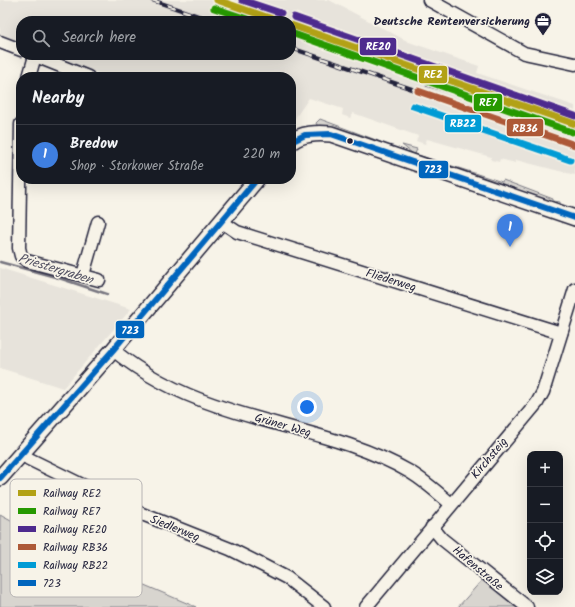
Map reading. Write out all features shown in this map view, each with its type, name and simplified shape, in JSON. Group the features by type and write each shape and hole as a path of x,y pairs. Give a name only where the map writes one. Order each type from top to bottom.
{"main road":[{"path":"296,140 306,135 320,133 331,134 575,218"},
{"path":"0,478 119,354 253,184"},
{"path":"556,211 575,211"}],"street":[{"path":"429,0 524,53 575,64"},
{"path":"0,42 16,48"},
{"path":"30,72 33,60"},
{"path":"46,60 76,72"},
{"path":"20,184 19,248 21,256 27,261 99,280"},
{"path":"83,275 98,222"},
{"name":"Fliederweg","path":"222,222 237,232 562,333"},
{"name":"Kirchsteig","path":"366,607 537,403 543,392 575,289"},
{"name":"Grüner Weg","path":"119,354 154,377 196,398 236,412 298,428 390,462 411,473 451,504"},
{"name":"Siedlerweg","path":"22,454 70,479"},
{"name":"Siedlerweg","path":"142,514 230,550 262,565 287,578 324,607"},
{"name":"Hafenstraße","path":"432,527 442,539 527,607"}],"shaded area":[{"path":"0,0 329,0 409,42 479,66 477,73 575,106 575,175 516,160 515,163 500,159 499,162 491,160 491,157 427,139 425,144 416,141 418,136 353,113 350,118 342,115 343,109 309,98 296,117 296,72 95,72 65,60 296,60 296,16 16,16 16,40 0,34"},
{"path":"320,119 396,149 318,127 316,123"},
{"path":"402,145 417,149 415,154 502,182 503,180 553,199 553,201 560,202 560,206 417,157"},
{"path":"0,268 131,309 63,388 0,368"},
{"path":"0,514 10,519 10,597 142,597 142,584 196,607 0,607"},
{"path":"483,579 519,607 458,607"}],"waterway":[{"name":"Priestergraben","path":"0,262 59,278 107,294"}],"tram line":[{"path":"426,86 575,130"}],"railway":[{"path":"152,0 198,16"},
{"path":"296,50 418,91"}],"rail line":[{"name":"RE2","path":"217,0 263,16"},
{"name":"RE20","path":"242,0 281,13"},
{"name":"RE7","path":"214,8 238,16"},
{"name":"RE20","path":"296,18 575,116"},
{"name":"RE2","path":"296,27 575,124"},
{"name":"RE7","path":"296,35 572,132"},
{"name":"RB36","path":"418,91 575,145"},
{"name":"RB22","path":"413,106 570,160"}],"transit line":[{"name":"723","path":"296,140 305,135 331,134 575,218"},
{"name":"723","path":"0,478 113,350 253,184"}],"place":[{"name":"Deutsche Rentenversicherung","path":"543,36"},
{"name":"Bredow","path":"510,247"}]}
